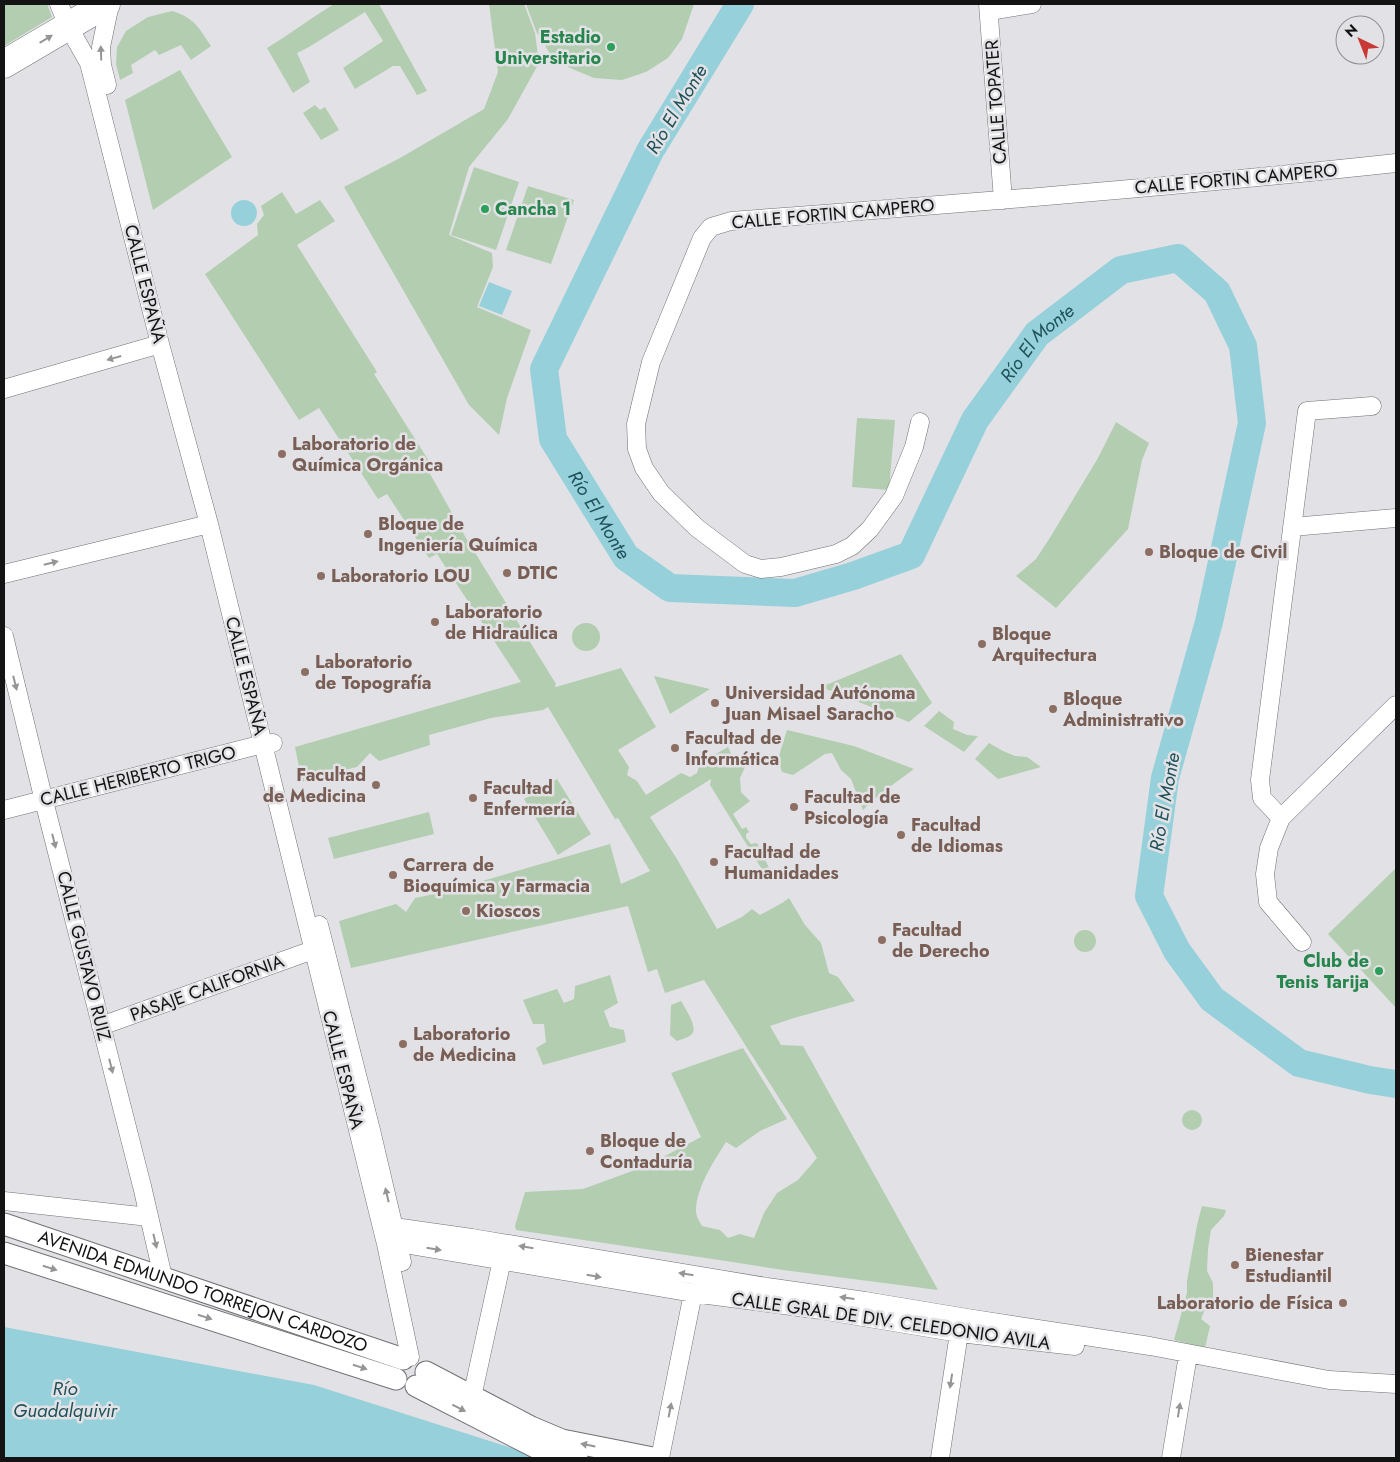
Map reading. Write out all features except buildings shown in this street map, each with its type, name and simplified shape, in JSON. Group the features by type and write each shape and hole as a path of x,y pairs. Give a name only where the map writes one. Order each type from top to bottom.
{"main road":[{"path":"4,64 64,15 106,4"}],"street":[{"name":"CALLE ESPAÑA","path":"110,4 101,47 102,65 268,744 313,950 390,1235"},
{"path":"988,7 1032,4"},
{"name":"CALLE TOPATER","path":"988,7 1003,200"},
{"name":"CALLE ESPAÑA","path":"64,15 89,63 160,344 371,1130 412,1369"},
{"name":"CALLE FORTIN CAMPERO","path":"920,422 914,446 894,496 870,529 852,546 836,554 781,567 761,569 745,564 698,528 661,493 644,468 637,449 636,424 651,362 702,238 711,227 731,221 1250,179 1396,163"},
{"path":"4,389 160,344"},
{"path":"1281,818 1262,798 1260,780 1307,411 1372,406"},
{"path":"1292,527 1396,518"},
{"path":"4,574 209,524"},
{"name":"CALLE GUSTAVO RUIZ","path":"4,636 163,1277"},
{"path":"1302,942 1268,902 1265,874 1269,848 1281,818 1396,705"},
{"name":"CALLE HERIBERTO TRIGO","path":"4,810 268,744"},
{"name":"PASAJE CALIFORNIA","path":"101,1026 313,950"},
{"path":"4,1201 149,1217"},
{"name":"AVENIDA EDMUNDO TORREJON CARDOZO","path":"4,1224 163,1277 412,1369 531,1427 562,1440 653,1458"},
{"path":"390,1235 472,1238 767,1287 1150,1346 1329,1380 1396,1384"},
{"name":"CALLE GRAL DE DIV. CELEDONIO AVILA","path":"390,1235 502,1260 693,1293 821,1310 959,1333 1161,1357 1302,1386 1340,1391 1396,1394"},
{"name":"AVENIDA EDMUNDO TORREJON CARDOZO","path":"4,1253 412,1369 535,1447 577,1458"},
{"path":"472,1397 502,1260"},
{"path":"660,1458 693,1293"},
{"path":"940,1458 959,1333"},
{"path":"1172,1458 1187,1361"}],"green space":[{"path":"5,4 47,4 52,17 4,46"},
{"path":"334,4 379,4 427,91 417,95 400,66 393,66 355,89 343,68 383,41 365,12 297,53 310,82 293,93 267,48"},
{"path":"489,4 524,4 535,33 539,63 508,119 469,167 449,235 492,253 493,267 477,307 531,330 507,398 499,435 469,405 344,187 400,158 484,109 498,72"},
{"name":"Estadio Universitario","path":"527,4 694,4 682,39 668,58 646,72 622,80 594,78 570,68 551,55 537,33"},
{"path":"172,11 191,20 211,46 191,60 181,45 159,55 155,50 131,65 133,73 120,80 116,64 117,47 126,31 148,17"},
{"path":"180,70 232,157 153,210 125,100"},
{"path":"315,105 320,110 325,107 339,130 321,140 303,113"},
{"name":"Cancha 1","path":"474,167 519,182 496,250 451,235"},
{"path":"528,186 574,200 551,264 506,250"},
{"path":"282,192 296,214 320,200 335,221 297,245 377,372 374,374 434,469 429,472 466,538 556,684 555,686 621,668 656,727 618,750 629,767 627,775 637,781 646,795 681,773 690,777 697,773 700,763 728,747 735,762 747,763 740,778 741,792 750,801 733,814 742,829 746,827 749,832 746,834 746,838 751,844 757,843 772,874 766,876 710,785 711,779 650,817 677,859 717,929 742,917 752,909 760,915 789,898 805,925 821,943 829,973 838,977 855,1001 770,1026 781,1045 803,1046 938,1290 783,1270 516,1230 515,1226 525,1192 583,1189 646,1166 701,1137 671,1073 743,1048 787,1119 760,1131 736,1148 726,1142 706,1175 699,1193 696,1213 702,1226 720,1230 728,1238 740,1234 754,1238 764,1213 777,1193 798,1180 817,1158 704,980 665,993 657,969 648,972 628,906 351,968 339,921 396,904 406,912 415,898 444,892 610,844 621,884 650,871 618,818 615,819 548,707 543,710 491,718 429,735 430,745 379,761 370,753 357,767 302,782 295,747 521,682 437,554 429,558 387,494 378,499 319,408 299,420 205,274 258,235 257,224 264,215 261,206"},
{"path":"857,418 895,420 889,490 852,487"},
{"path":"1116,422 1149,443 1142,460 1128,529 1056,608 1016,576 1036,559 1051,536 1098,458"},
{"path":"586,623 596,627 600,637 596,647 586,651 576,647 572,637 576,627"},
{"path":"901,654 932,703 909,722 821,687"},
{"path":"654,676 710,689 670,714"},
{"path":"939,711 954,722 953,729 967,735 978,736 964,752 924,726"},
{"path":"787,730 854,746 914,769 880,794 863,810 851,779 841,770 832,753 825,754 793,775 782,772 778,759"},
{"path":"989,743 1015,756 1027,757 1041,767 998,779 975,759"},
{"path":"557,779 591,834 558,855 524,799"},
{"path":"429,812 434,834 334,859 328,838"},
{"name":"Club de Tenis Tarija","path":"1396,868 1396,1008 1328,934"},
{"path":"1081,930 1089,930 1096,937 1096,945 1089,952 1081,952 1074,945 1074,937"},
{"path":"610,975 618,1003 604,1011 610,1027 624,1030 626,1042 543,1065 536,1048 546,1042 544,1024 533,1024 523,1000 557,989 564,1003 574,999 575,986"},
{"path":"681,1001 690,1018 693,1031 689,1036 677,1041 670,1035 671,1005"},
{"path":"1192,1110 1199,1113 1202,1120 1199,1127 1192,1130 1185,1127 1182,1120 1185,1113"},
{"path":"1202,1206 1226,1210 1224,1216 1211,1230 1208,1249 1207,1271 1213,1283 1213,1297 1210,1310 1205,1309 1201,1319 1210,1326 1205,1348 1174,1340 1187,1293 1187,1281"}],"water":[{"path":"244,200 253,204 257,213 253,222 244,226 235,222 231,213 235,204"},
{"path":"489,282 512,291 502,315 479,306"},
{"name":"Río Guadalquivir","path":"4,1327 314,1385 543,1458 4,1458"}],"waterway":[{"name":"Río El Monte","path":"740,4 650,151 544,369 553,439 626,557 670,588 795,593 853,576 911,555 975,420 1037,334 1121,270 1178,258 1217,292 1243,346 1252,423 1209,622 1165,778 1149,896 1177,951 1212,999 1299,1063 1370,1080 1396,1084"}],"place":[{"name":"Estadio Universitario","path":"611,47"},
{"name":"Cancha 1","path":"485,209"},
{"name":"Laboratorio de Química Orgánica","path":"282,454"},
{"name":"Bloque de Ingeniería Química","path":"368,534"},
{"name":"Bloque de Civil","path":"1149,552"},
{"name":"DTIC","path":"507,573"},
{"name":"Laboratorio LOU","path":"321,576"},
{"name":"Laboratorio de Hidraúlica","path":"435,622"},
{"name":"Bloque Arquitectura","path":"982,644"},
{"name":"Laboratorio de Topografía","path":"305,672"},
{"name":"Universidad Autónoma Juan Misael Saracho","path":"715,703"},
{"name":"Bloque Administrativo","path":"1053,709"},
{"name":"Facultad de Informática","path":"675,748"},
{"name":"Facultad de Medicina","path":"376,785"},
{"name":"Facultad Enfermería","path":"473,798"},
{"name":"Facultad de Psicología","path":"794,807"},
{"name":"Facultad de Idiomas","path":"901,835"},
{"name":"Facultad de Humanidades","path":"714,862"},
{"name":"Carrera de Bioquímica y Farmacia","path":"393,875"},
{"name":"Kioscos","path":"466,911"},
{"name":"Facultad de Derecho","path":"882,940"},
{"name":"Club de Tenis Tarija","path":"1379,971"},
{"name":"Laboratorio de Medicina","path":"403,1044"},
{"name":"Bloque de Contaduría","path":"590,1151"},
{"name":"Bienestar Estudiantil","path":"1235,1265"},
{"name":"Laboratorio de Física","path":"1343,1303"}]}
